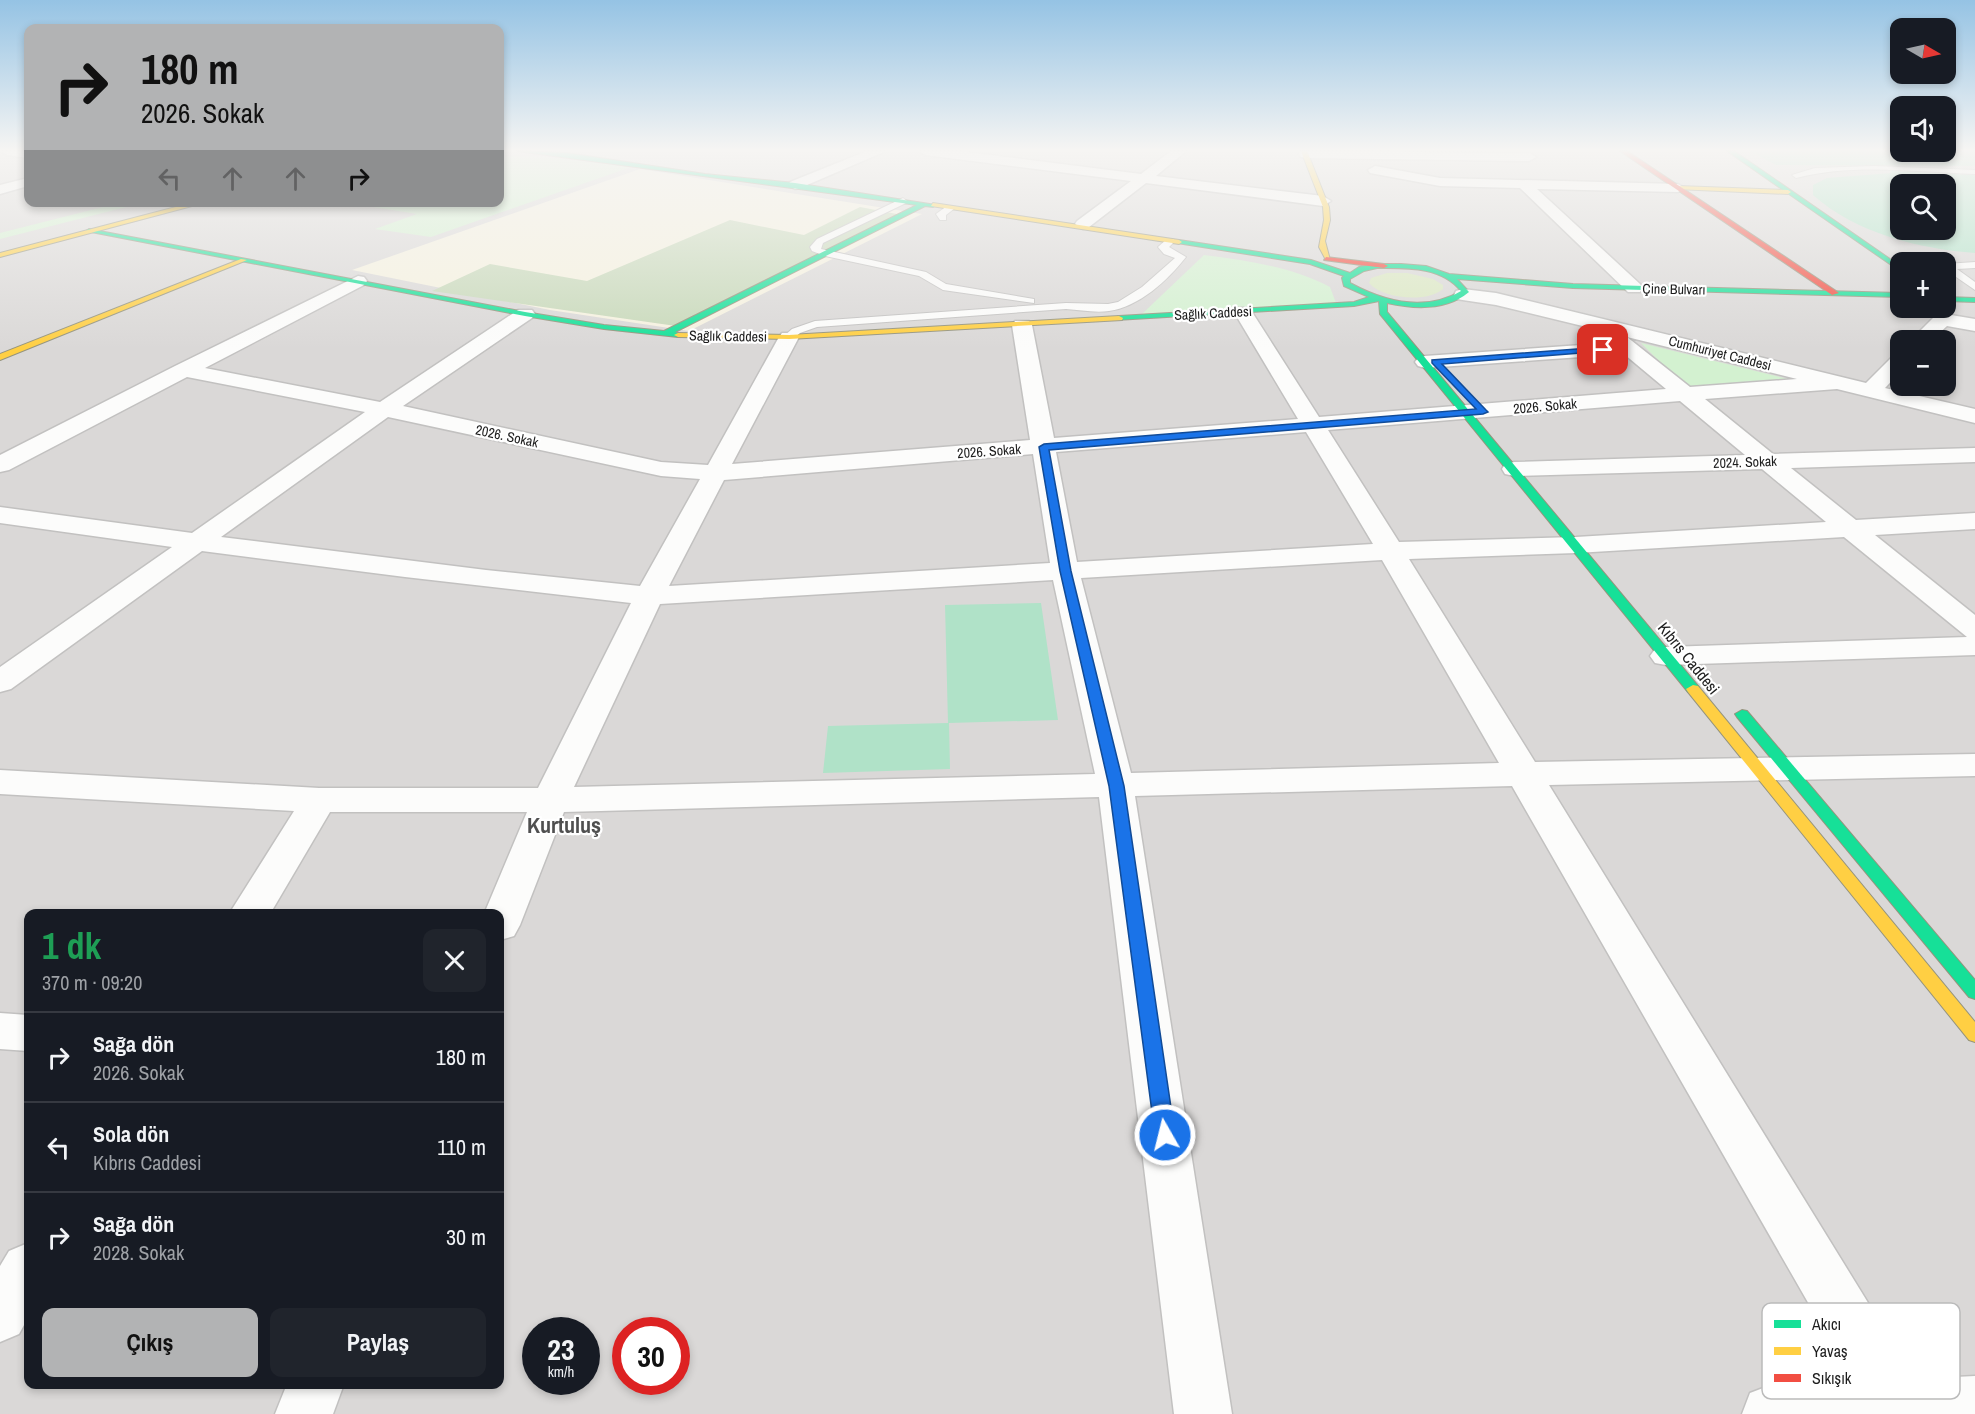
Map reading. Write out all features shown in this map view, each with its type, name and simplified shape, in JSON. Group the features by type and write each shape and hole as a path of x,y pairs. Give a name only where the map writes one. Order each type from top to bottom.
{"main road":[{"path":"0,241 94,217"},
{"path":"0,255 145,217"},
{"path":"665,334 899,217"},
{"path":"978,217 1170,241 1311,262 1349,275"},
{"path":"1031,217 1384,266"},
{"path":"1326,217 1322,251 1328,259"},
{"path":"1721,217 1835,293"},
{"path":"1824,217 1890,262"},
{"path":"1306,237 1323,230"},
{"name":"Sağlık Caddesi","path":"89,231 525,314 665,334 789,337 1243,312 1384,300"},
{"path":"1262,250 1288,245"},
{"path":"0,357 243,260"},
{"path":"1384,266 1362,269 1346,278 1347,284 1354,290 1384,300"},
{"name":"Çine Bulvarı","path":"1384,266 1415,268 1449,276 1634,288 1890,296"},
{"path":"1449,276 1460,282 1464,293"},
{"name":"Çine Bulvarı","path":"1384,300 1440,303 1464,293 1611,290 1890,296"},
{"path":"1956,302 1975,298"},
{"name":"Kıbrıs Caddesi","path":"1384,300 1383,312 1529,469 1686,657 1975,1035"},
{"name":"Kıbrıs Caddesi","path":"1736,707 1774,770 1975,992"}],"street":[{"path":"1083,224 1092,217"},
{"path":"1559,217 1634,288"},
{"path":"0,465 358,281"},
{"name":"Cumhuriyet Caddesi","path":"1464,293 1975,416"},
{"path":"1243,312 1524,774 1838,1303"},
{"path":"1956,313 1975,325"},
{"path":"0,682 384,409 525,314"},
{"path":"1599,324 1975,630"},
{"path":"1023,325 1065,571 1116,786 1203,1414"},
{"path":"504,916 550,800 649,596 789,337"},
{"path":"1430,362 1627,348"},
{"name":"2026. Sokak","path":"182,370 384,409 661,469 714,473 1313,424 1483,417 1684,395 1839,382"},
{"path":"1871,390 1890,370"},
{"name":"2024. Sokak","path":"1529,469 1975,455"},
{"path":"0,515 196,542 649,596 1390,551 1592,544 1975,521"},
{"path":"1686,657 1975,646"},
{"path":"0,782 319,800 550,800 1524,774 1975,765"},
{"path":"252,909 319,800"},
{"path":"0,1031 24,1033"},
{"path":"0,1315 24,1276"},
{"path":"304,1414 314,1389"},
{"path":"1771,1414 1902,1411 1975,1405"}],"lane":[{"path":"870,217 820,241 815,247 817,251 922,274 943,287 1066,306 1099,308 1121,304 1173,266 1181,257 1163,247 1170,241"},
{"path":"914,272 927,264"},
{"path":"1975,265 1949,266 1949,268 1975,287"},
{"path":"789,337 796,331 815,324 1066,306"}],"shaded area":[{"path":"0,217 1890,217 1890,240 1956,240 1956,217 1975,217 1975,1414 0,1414"},
{"path":"503,217 916,217 689,331 550,310 352,270"}],"green space":[{"path":"64,217 87,217 0,239 0,233"},
{"path":"409,217 488,217 431,237 375,229"},
{"path":"840,217 898,217 676,326 432,291 490,264 587,281 730,220 804,235"},
{"path":"1843,217 1890,217 1890,237"},
{"path":"1956,217 1975,217 1975,253 1900,240 1956,240"},
{"path":"1204,255 1253,262 1300,274 1330,287 1336,303 1142,314"},
{"path":"1387,273 1407,273 1433,279 1443,285 1443,289 1427,296 1405,297 1384,293 1369,283 1371,278"},
{"path":"1641,343 1801,382 1690,392"},
{"path":"1041,603 1058,720 949,723 950,769 823,773 828,726 948,723 945,605"}],"traffic: fast":[{"path":"667,333 897,217"},
{"path":"1825,217 1890,262"},
{"path":"89,231 525,314 604,327 678,335"},
{"path":"1179,242 1311,262 1349,275"},
{"path":"1377,266 1413,267 1438,271 1449,276 1465,292 1438,304 1406,304 1374,297 1347,284 1346,278 1362,269 1377,266"},
{"path":"1449,276 1573,286 1890,295"},
{"path":"1119,318 1354,304 1375,298"},
{"path":"1956,299 1975,300"},
{"path":"1383,300 1383,312 1693,689"},
{"path":"1742,714 1975,992"}],"traffic: slow":[{"path":"0,255 146,217"},
{"path":"1013,217 1179,242"},
{"path":"1327,217 1322,247 1328,259"},
{"path":"0,357 243,260"},
{"path":"678,335 789,337 1119,318"},
{"path":"1693,689 1975,1035"}],"traffic: jam":[{"path":"1722,217 1835,293"},
{"path":"1326,259 1384,266"}],"district":[{"name":"Kurtuluş","path":"564,825"}],"route":[{"path":"1165,1135 1116,786 1065,571 1044,447 1483,412 1435,362 1603,350"}]}
